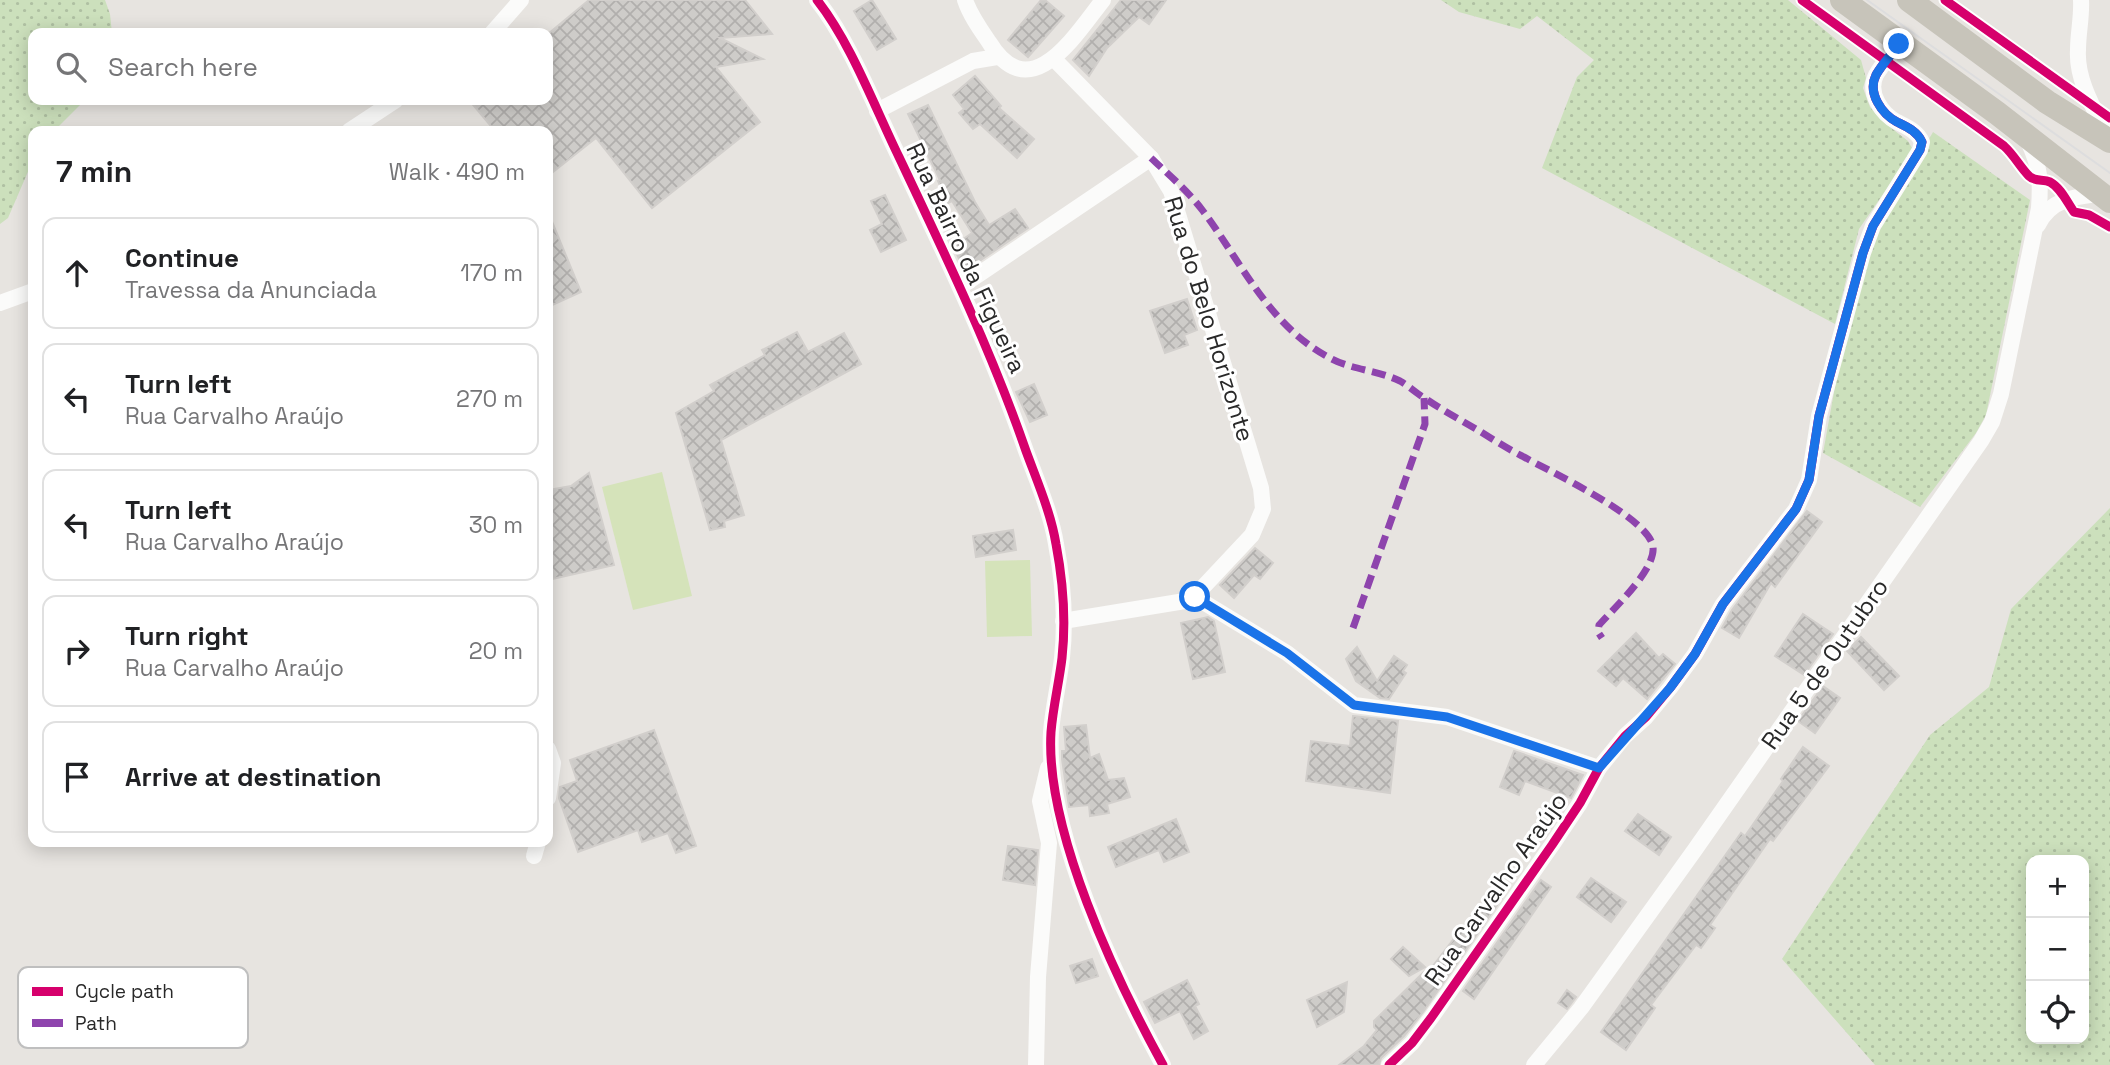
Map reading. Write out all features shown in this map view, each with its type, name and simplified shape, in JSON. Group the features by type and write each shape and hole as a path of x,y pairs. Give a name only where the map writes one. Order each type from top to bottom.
{"main road":[{"path":"1842,0 1997,113 2106,198"},
{"path":"1909,0 2048,102 2110,141"}],"street":[{"path":"496,28 521,0"},
{"path":"965,0 998,57 1009,65 1027,71 1042,67 1054,59 1103,0"},
{"path":"2081,0 2077,53 2087,94 2110,141"},
{"name":"Rua Bairro da Figueira","path":"821,1 877,111 1005,389 1056,540 1062,582 1063,654 1051,732 1055,790 1066,839 1087,900 1106,947 1163,1065"},
{"name":"Rua Carvalho Araújo","path":"1389,1065 1412,1043 1492,932 1580,803 1599,768 1670,688 1695,654 1723,604 1796,509 1809,480 1819,416 1863,253 1873,226 1920,150 1922,142 1914,131 1888,117 1879,106 1874,93 1877,74 1899,44"},
{"path":"877,111 973,61 998,57"},
{"name":"Rua do Belo Horizonte","path":"1054,59 1151,158 1173,197 1261,488 1261,517 1252,535 1195,597"},
{"path":"357,126 388,105"},
{"name":"Rua 5 de Outubro","path":"1534,1065 1581,1008 1694,852 1992,422 2001,394 2037,227 2041,178 2026,137"},
{"path":"960,287 1151,158"},
{"path":"2037,227 2048,209 2055,205 2079,195 2106,198"},
{"path":"0,303 28,293"},
{"path":"1063,621 1185,602 1195,597 1287,653 1354,705 1447,717 1599,768"},
{"path":"1036,1065 1038,977 1049,843 1040,802 1052,749"}],"green space":[{"path":"0,0 105,0 111,28 28,28 28,105 80,105 59,126 28,126 28,172 8,218 0,224"},
{"path":"1441,0 1788,0 1861,60 1866,78 1863,88 1870,107 1881,120 1908,141 1912,148 1910,155 1859,229 1835,324 1542,168 1577,77 1594,60 1537,16 1520,29 1459,12"},
{"path":"1933,132 2030,200 1986,415 1976,433 1920,507 1823,453 1836,381 1870,253 1878,230"},
{"path":"662,472 692,596 633,610 602,487"},
{"path":"2110,508 2110,1065 1875,1065 1782,959 1930,735 1989,687 2011,609"},
{"path":"1030,560 1032,636 987,637 985,561"}],"building":[{"path":"589,0 745,0 772,34 720,38 763,59 716,67 760,122 652,208 596,138 553,172 553,126 491,126 473,105 553,105 553,30"},
{"path":"872,0 896,39 877,50 854,11"},
{"path":"1041,0 1045,0 1064,16 1028,57 1008,40"},
{"path":"1121,0 1166,0 1149,24 1139,17 1107,48 1089,76 1073,60"},
{"path":"975,76 1001,106 999,108 1034,139 1017,158 980,124 973,129 959,113 964,109 953,95"},
{"path":"928,105 989,225 1015,209 1028,228 969,268 962,265 953,246 972,233 952,201 948,203 938,181 940,180 908,114"},
{"path":"885,195 906,240 881,252 870,230 882,224 871,201"},
{"path":"553,224 581,292 553,305"},
{"path":"1187,299 1197,330 1184,335 1188,345 1165,353 1150,311"},
{"path":"797,332 808,352 844,333 861,364 721,440 744,515 724,521 725,527 710,530 676,413 714,391 710,385 765,355 762,350"},
{"path":"1034,384 1047,415 1030,422 1016,392"},
{"path":"589,473 614,565 553,579 553,489 571,486"},
{"path":"1807,511 1822,522 1775,587 1771,583 1739,638 1722,628 1732,610"},
{"path":"1013,530 1016,550 976,557 973,536"},
{"path":"1255,548 1273,563 1260,579 1254,575 1234,598 1220,585"},
{"path":"1803,614 1833,634 1804,675 1775,656"},
{"path":"1208,617 1214,621 1225,672 1193,679 1181,623"},
{"path":"1636,633 1659,658 1663,654 1675,664 1647,699 1623,678 1616,686 1598,671"},
{"path":"1861,637 1899,676 1884,690 1847,651"},
{"path":"1357,647 1377,681 1394,656 1407,665 1403,671 1406,673 1389,699 1380,698 1356,681 1346,659"},
{"path":"1823,686 1840,698 1815,733 1798,721"},
{"path":"1353,716 1398,721 1390,793 1306,781 1311,741 1350,746"},
{"path":"1086,725 1090,758 1099,754 1108,780 1124,778 1130,797 1107,804 1109,813 1090,816 1089,805 1069,807 1062,759 1062,751 1066,751 1064,727"},
{"path":"654,730 696,846 676,853 668,833 642,842 638,830 578,852 559,798 560,787 577,781 570,760"},
{"path":"1803,747 1829,766 1773,841 1770,839 1710,925 1715,928 1701,948 1696,945 1651,1005 1655,1008 1626,1050 1601,1032 1741,833 1745,836"},
{"path":"1514,751 1583,775 1571,798 1525,781 1519,795 1500,787"},
{"path":"1638,814 1671,837 1659,855 1625,831"},
{"path":"1176,819 1189,852 1164,862 1159,850 1116,867 1108,847"},
{"path":"1008,846 1038,850 1035,885 1003,880"},
{"path":"1591,878 1626,902 1611,922 1577,897"},
{"path":"1541,880 1551,887 1474,999 1463,991"},
{"path":"1495,893 1502,898 1423,1012 1404,1036 1381,1058 1379,1065 1339,1065 1364,1046 1377,1030 1374,1021 1427,969 1429,971 1476,910 1480,914"},
{"path":"1403,947 1425,967 1409,976 1391,959"},
{"path":"1092,959 1098,976 1076,983 1070,966"},
{"path":"1187,980 1199,1004 1195,1006 1208,1031 1194,1039 1180,1011 1155,1023 1144,1002"},
{"path":"1347,982 1344,1012 1317,1027 1307,1000"},
{"path":"1567,990 1576,997 1567,1009 1558,1003"}],"tram line":[{"path":"1867,0 2110,173"}],"marked path":[{"path":"1151,158 1197,204 1273,311 1309,345 1338,362 1400,381 1504,446 1614,507 1644,532 1652,543 1650,563 1634,586 1599,625 1598,632 1602,638"},
{"path":"1353,628 1425,424 1424,398"}],"cycle path":[{"path":"817,0 852,56 983,339 1047,509 1054,532 1064,615 1062,658 1051,732 1052,771 1059,813 1071,858 1105,948 1163,1065"},
{"path":"1802,0 2004,146 2031,178 2047,181 2061,191 2074,212 2089,215 2110,227"},
{"path":"1945,0 2110,118"},
{"path":"1389,1065 1412,1043 1431,1018 1552,845 1599,768 1670,688 1695,654 1723,604 1796,509 1809,480 1819,416 1863,253 1873,226 1920,150 1922,142 1915,132 1886,114 1877,102 1873,89 1876,75 1899,44"}],"route":[{"path":"1195,597 1287,653 1354,705 1447,717 1599,768 1625,736 1646,717 1695,654 1723,604 1796,509 1809,480 1819,416 1863,253 1873,226 1920,150 1922,142 1914,131 1888,117 1879,106 1874,93 1877,74 1899,44"}]}
